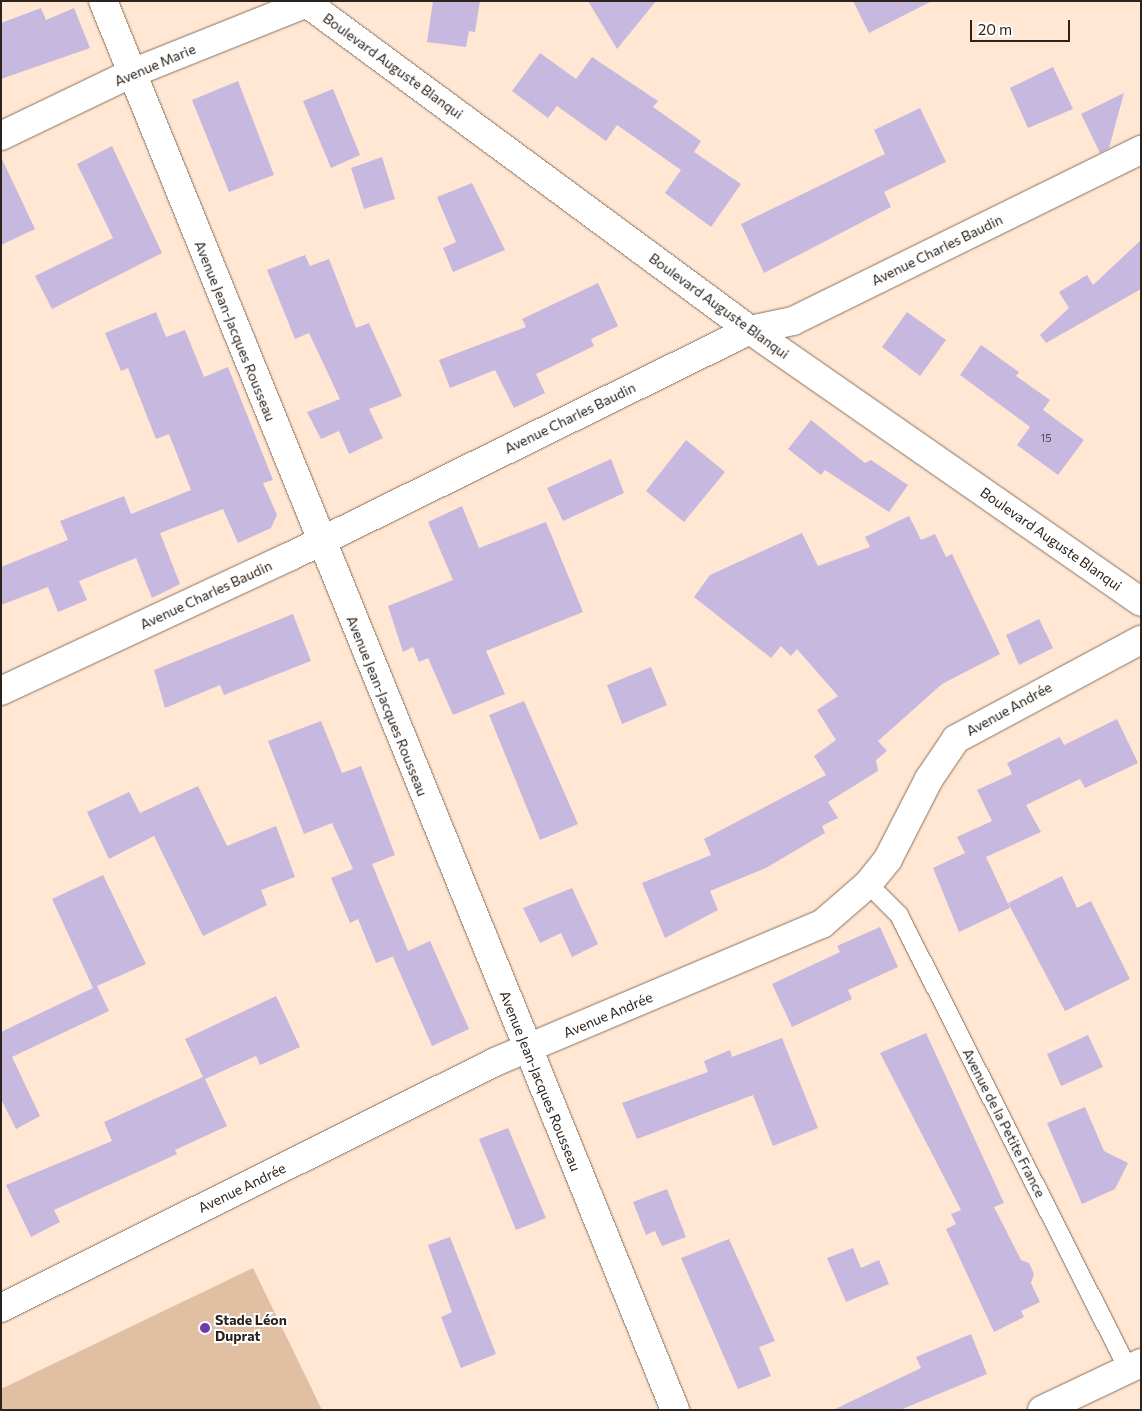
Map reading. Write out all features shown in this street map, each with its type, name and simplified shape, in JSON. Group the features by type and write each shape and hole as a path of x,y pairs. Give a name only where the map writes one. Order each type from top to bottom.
{"street":[{"name":"Avenue Jean-Jacques Rousseau","path":"103,1 320,541 675,1410"},
{"name":"Avenue Marie","path":"1,136 132,73 308,2"},
{"name":"Boulevard Auguste Blanqui","path":"308,2 750,330 1141,602"},
{"name":"Avenue Charles Baudin","path":"1,692 320,541 750,330 793,321 1141,150"},
{"name":"Avenue Andrée","path":"1,1308 527,1049 822,924 868,884 888,859 929,780 956,739 1141,640"},
{"path":"1042,1410 1134,1366"}],"lane":[{"name":"Avenue de la Petite France","path":"868,884 899,915 1134,1366"}],"shaded area":[{"name":"Stade Léon Duprat","path":"253,1268 322,1410 1,1410 1,1389"}],"building":[{"path":"433,1 480,1 475,32 469,31 466,47 427,42"},
{"path":"588,1 656,1 617,49"},
{"path":"853,1 932,1 869,33"},
{"path":"41,8 46,20 74,8 90,48 1,79 1,23"},
{"path":"540,53 576,79 592,57 658,101 653,107 701,141 694,152 741,184 711,227 665,193 681,170 617,125 606,141 557,106 548,118 512,91"},
{"path":"1053,67 1073,109 1028,128 1010,88"},
{"path":"238,81 274,175 229,192 192,100"},
{"path":"333,89 360,155 331,168 303,101"},
{"path":"1124,93 1109,148 1100,153 1081,114"},
{"path":"920,108 946,162 884,192 891,207 764,273 741,224 885,154 874,130"},
{"path":"112,146 162,253 52,309 35,276 113,238 77,164"},
{"path":"1,157 35,229 1,245"},
{"path":"382,157 395,199 364,209 351,168"},
{"path":"472,183 505,250 453,272 443,248 456,242 437,197"},
{"path":"1141,240 1141,289 1046,343 1040,335 1069,308 1059,292 1087,275 1093,285"},
{"path":"305,255 310,266 329,259 356,328 369,323 402,396 369,409 383,438 349,454 339,431 321,439 307,412 340,399 309,333 295,339 267,270"},
{"path":"598,283 618,326 591,339 594,346 536,374 545,393 514,408 495,370 450,388 439,360 526,327 522,319"},
{"path":"156,312 166,337 185,330 204,377 228,367 273,480 263,483 277,515 271,528 238,543 223,509 160,533 180,584 152,598 136,558 79,581 87,600 58,612 48,587 1,605 1,567 68,540 60,521 124,496 131,514 191,490 169,434 156,439 128,368 121,371 105,333"},
{"path":"907,312 946,340 920,376 882,347"},
{"path":"981,345 1019,372 1016,376 1050,400 1043,410 1084,440 1058,475 1017,445 1030,427 960,375"},
{"path":"811,420 865,463 871,460 908,485 889,512 825,470 821,475 788,449"},
{"path":"686,440 725,472 684,522 646,491"},
{"path":"611,459 624,493 563,521 547,488"},
{"path":"462,506 479,548 546,522 583,612 486,651 505,694 453,715 428,658 419,662 413,647 403,652 388,606 453,580 428,522"},
{"path":"909,516 921,540 935,534 946,557 952,554 1000,654 942,684 878,741 887,751 876,760 878,771 828,802 838,818 822,826 825,833 766,868 710,891 718,910 665,938 642,883 711,855 704,839 826,775 814,756 836,740 817,710 838,696 797,649 791,656 781,646 771,658 694,597 710,575 802,533 818,566 870,547 865,537"},
{"path":"293,614 311,661 224,695 220,685 165,708 154,670"},
{"path":"1039,619 1053,648 1019,665 1006,635"},
{"path":"651,667 667,705 622,724 607,685"},
{"path":"524,701 578,824 540,840 489,715"},
{"path":"1117,719 1138,763 1085,788 1080,779 1026,805 1041,832 986,857 1010,908 959,932 933,868 965,853 957,837 992,821 977,790 1012,774 1007,763 1060,737 1064,745"},
{"path":"321,721 342,773 361,766 395,855 372,864 408,951 430,941 469,1029 432,1046 393,957 397,955 376,963 358,919 350,923 331,878 353,869 332,823 304,834 268,741"},
{"path":"198,786 227,846 276,826 295,877 261,890 267,905 203,936 154,836 109,859 87,812 129,792 140,813"},
{"path":"103,875 146,964 97,986 109,1011 12,1057 40,1116 16,1129 1,1099 1,1032 93,988 52,899"},
{"path":"1062,876 1077,908 1091,901 1130,979 1065,1011 1008,903"},
{"path":"572,888 598,944 572,957 561,933 540,943 523,908"},
{"path":"880,927 898,967 848,990 852,999 792,1027 772,984 840,952 837,946"},
{"path":"276,996 300,1047 260,1065 256,1056 205,1079 227,1126 175,1150 177,1154 54,1210 60,1222 31,1237 6,1185 112,1141 104,1122 203,1077 185,1039"},
{"path":"926,1033 1004,1203 994,1207 1021,1260 1029,1263 1034,1274 1031,1283 1040,1302 1021,1311 1024,1317 994,1332 946,1229 956,1224 951,1214 961,1210 880,1053"},
{"path":"1088,1035 1103,1067 1061,1086 1047,1054"},
{"path":"782,1038 818,1128 773,1146 753,1095 637,1139 622,1103 708,1072 704,1061 730,1050 732,1057"},
{"path":"1085,1107 1104,1151 1128,1163 1115,1189 1082,1204 1047,1123"},
{"path":"508,1128 546,1218 516,1230 479,1139"},
{"path":"667,1189 686,1237 662,1246 655,1231 646,1235 633,1202"},
{"path":"450,1237 496,1354 461,1368 441,1317 452,1312 428,1245"},
{"path":"729,1239 775,1341 759,1347 771,1376 738,1389 681,1258"},
{"path":"853,1248 861,1268 879,1260 889,1284 846,1302 827,1258"},
{"path":"971,1334 987,1374 900,1410 833,1410 921,1368 916,1357"}],"place":[{"name":"Stade Léon Duprat","path":"205,1328"}]}
